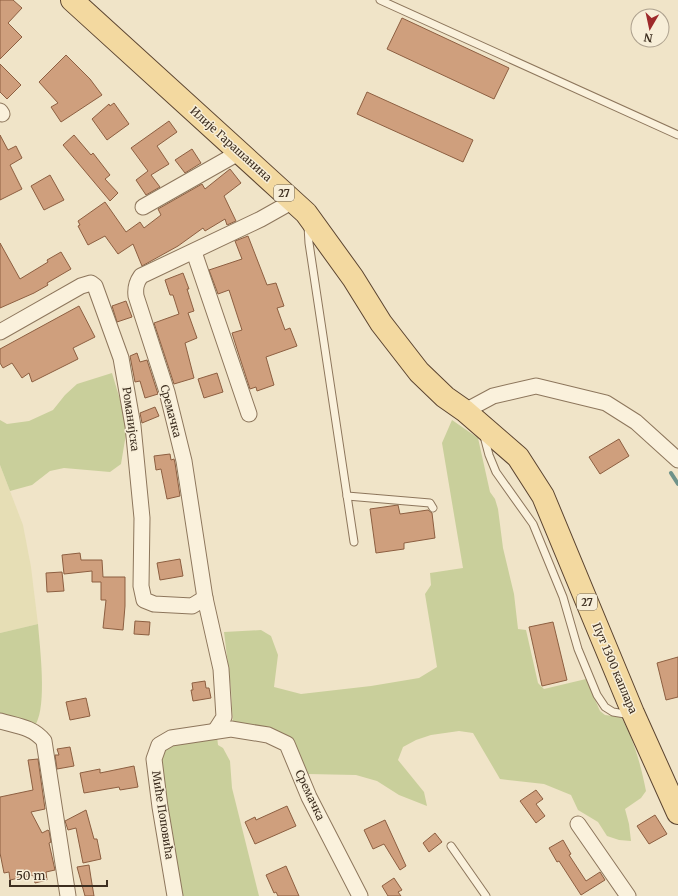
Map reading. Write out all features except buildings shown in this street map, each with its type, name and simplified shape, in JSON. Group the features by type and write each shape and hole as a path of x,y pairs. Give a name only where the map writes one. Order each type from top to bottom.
{"main road":[{"name":"Илије Гарашанина","path":"72,0 240,152 306,214 353,278 381,323 419,372 445,397 466,411"},
{"name":"Пут 1300 каплара","path":"466,411 518,457 543,496 633,713 678,814"}],"street":[{"path":"143,208 240,152"},
{"name":"Сремачка","path":"292,201 262,219 141,276 137,282 135,290 167,392 184,461 205,598 221,669 227,723 268,735 287,744 309,797 360,896"},
{"path":"194,252 249,414"},
{"name":"Романијска","path":"0,332 81,286 91,283 95,286 121,358 133,426 142,518 141,586 144,600 154,604 192,606 205,598"},
{"path":"466,411 493,396 536,386 606,403 636,422 678,460"},
{"path":"0,721 29,729 39,735 44,741 68,896"},
{"name":"Миће Поповића","path":"176,896 160,807 154,759 158,745 171,738 215,731 227,723"},
{"path":"578,824 628,896"}],"lane":[{"path":"380,0 665,131 678,135"},
{"path":"308,218 309,243 354,542"},
{"path":"347,496 430,503 433,508"},
{"path":"451,846 486,896"}],"shaded area":[{"path":"0,465 23,525 31,567 38,624 0,633"}],"green space":[{"path":"112,373 127,428 121,464 110,472 64,468 50,471 32,485 10,491 0,465 0,420 7,424 29,421 53,410 65,395 77,384"},
{"path":"452,420 478,438 490,492 495,499 498,509 503,548 514,594 518,629 526,630 538,683 544,689 586,679 600,711 605,715 621,717 630,734 646,791 641,798 625,809 631,841 619,840 607,836 598,822 578,810 571,795 544,784 500,779 473,733 459,731 431,735 416,740 403,747 398,760 424,792 427,806 399,795 377,781 356,775 308,774 296,751 233,724 231,689 224,632 261,630 271,636 278,655 274,687 301,694 371,686 419,678 437,667 425,594 431,585 430,573 463,568 442,443"},
{"path":"38,624 42,690 39,715 36,724 16,722 0,717 0,633"},
{"path":"217,736 218,745 223,748 230,761 232,788 259,896 177,896 157,766 164,748 171,741"}],"waterway":[{"path":"671,473 678,484"}]}
